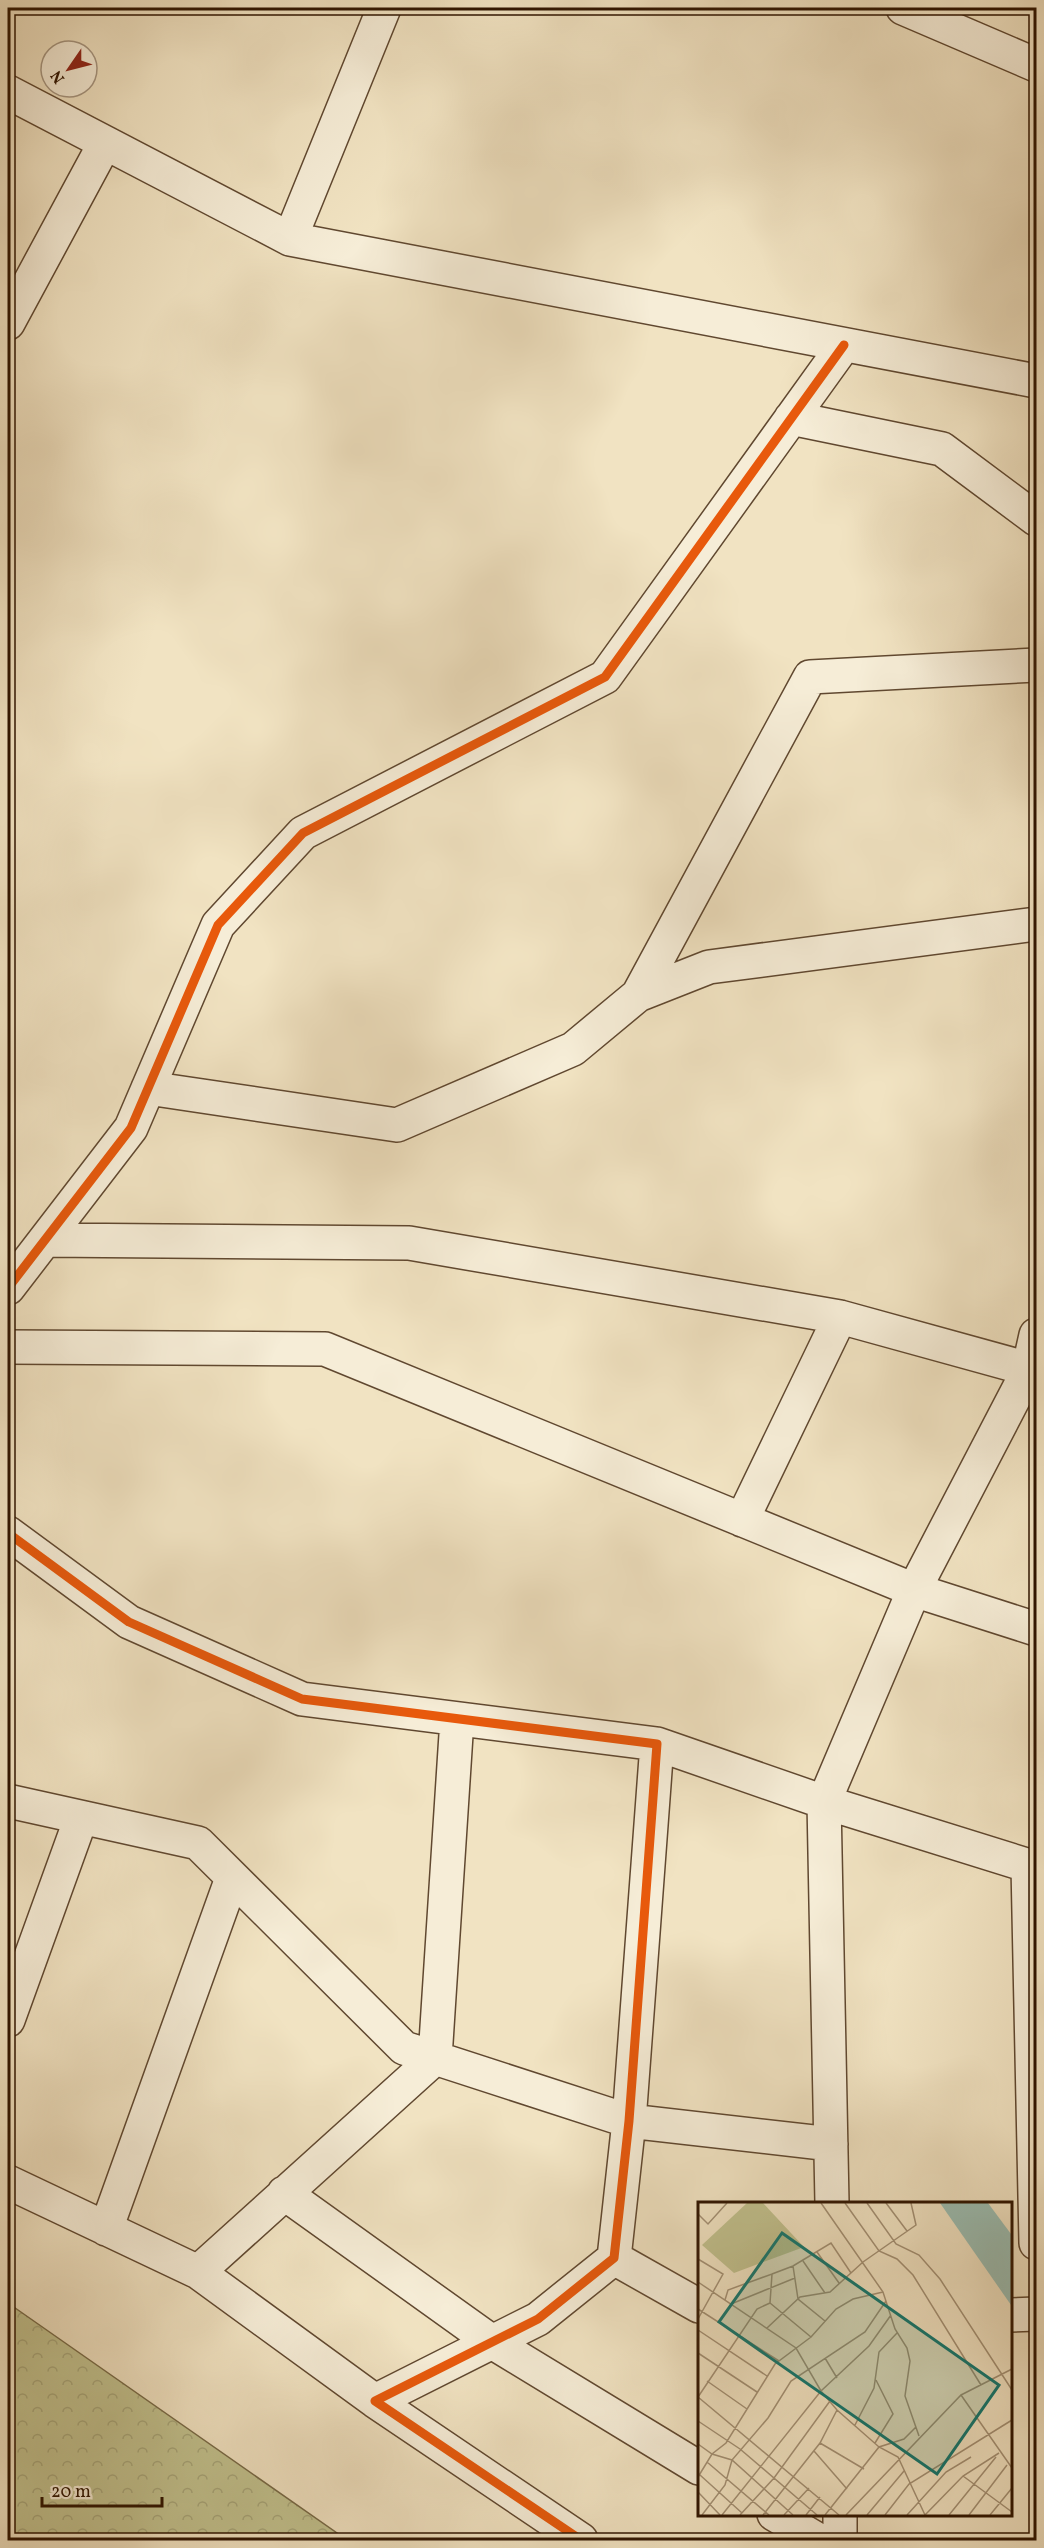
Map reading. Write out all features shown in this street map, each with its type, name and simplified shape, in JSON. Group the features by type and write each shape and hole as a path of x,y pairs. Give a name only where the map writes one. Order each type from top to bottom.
{"street":[{"path":"290,239 384,8"},
{"path":"903,8 1036,64"},
{"path":"8,92 290,239 1036,381"},
{"path":"8,323 105,142"},
{"path":"8,1288 131,1128 218,925 303,833 605,677 844,345"},
{"path":"791,418 942,449 1036,519"},
{"path":"638,995 810,677 1036,665"},
{"path":"148,1088 397,1125 573,1049 638,995 709,967 1036,924"},
{"path":"45,1240 409,1243 840,1317 1032,1371"},
{"path":"742,1520 840,1317"},
{"path":"832,2202 824,1802 914,1590 1032,1371 1036,1335"},
{"path":"8,1347 325,1349 914,1590 1036,1629"},
{"path":"8,1533 129,1622 302,1699 657,1744 824,1802 1032,1867 1036,2243"},
{"path":"198,2272 435,2058 457,1719"},
{"path":"375,2401 538,2319 614,2258 629,2121 657,1744"},
{"path":"8,1801 198,1843 404,2048 629,2121 831,2144"},
{"path":"8,2020 81,1818"},
{"path":"106,2229 232,1878"},
{"path":"8,2182 198,2272 375,2401 581,2541"},
{"path":"285,2193 492,2342 698,2467"},
{"path":"614,2258 698,2305"},
{"path":"1011,2315 1036,2314"},
{"path":"776,2515 818,2541"},
{"path":"840,2515 840,2541"}],"green space":[{"path":"8,2303 347,2540 8,2540"}],"cycle path":[{"path":"8,1288 131,1128 218,925 303,833 605,677 844,345"},
{"path":"8,1533 129,1622 302,1699 657,1744 629,2121 614,2258 538,2319 375,2401 581,2540"}]}
